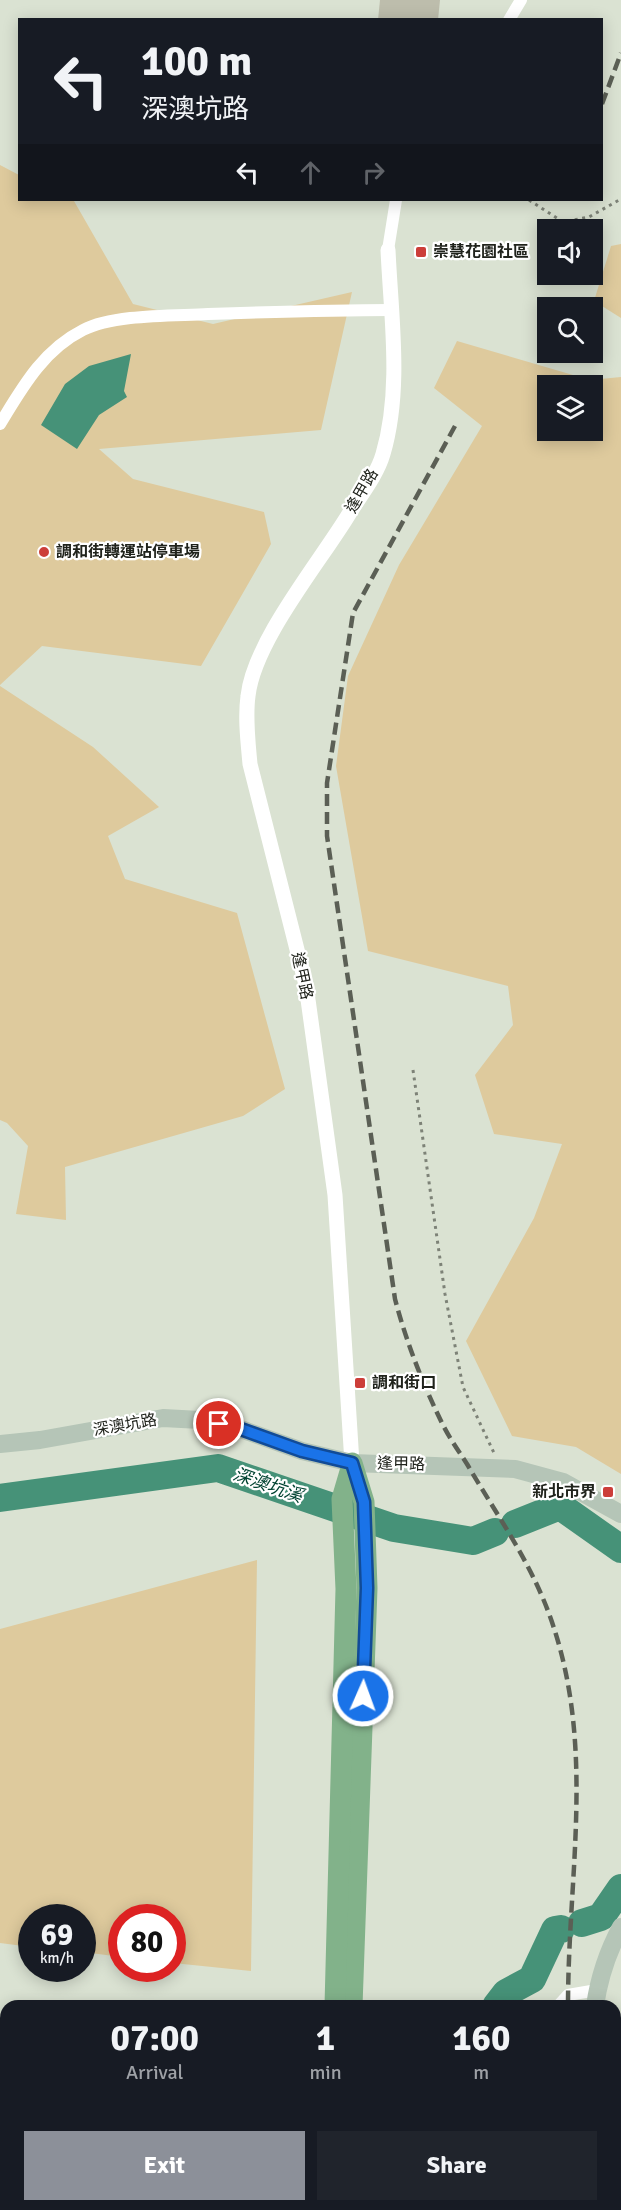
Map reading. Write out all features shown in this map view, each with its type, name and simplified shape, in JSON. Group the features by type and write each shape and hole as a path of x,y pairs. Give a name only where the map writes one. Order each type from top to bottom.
{"highway":[{"path":"335,2000 346,1589 342,1498 352,1463"},
{"path":"352,1463 364,1502 366,1599 352,2000"}],"main road":[{"name":"深澳坑路","path":"0,1444 40,1440 163,1418 200,1420 238,1428 302,1451 352,1463"},
{"name":"逢甲路","path":"352,1463 515,1469 564,1482 621,1514"},
{"path":"596,1998 612,1943 621,1927"}],"street":[{"path":"510,18 521,0"},
{"path":"388,250 396,201"},
{"name":"逢甲路","path":"352,1463 335,1196 306,984 250,764 247,730 248,695 254,673 278,623 336,535 382,457 391,419 394,375 388,250"},
{"path":"0,424 32,373 43,360 69,338 99,322 157,316 390,310"},
{"path":"563,2000 568,1995 596,1998"}],"path":[{"path":"531,201 563,222 589,217 621,199"},
{"path":"414,1070 445,1294 463,1387 502,1468"}],"shaded area":[{"path":"0,165 18,174 18,201 74,201 133,304 213,324 352,292 321,430 99,449 133,479 264,512 271,544 201,666 42,646 0,685"},
{"path":"621,244 621,318 603,307 603,297 595,297 599,285 603,285 603,272 611,246"},
{"path":"457,341 573,375 537,375 537,441 603,441 603,379 621,377 621,1474 576,1447 512,1436 466,1341 534,1218 562,1144 494,1134 475,1075 513,1025 508,986 368,951 336,766 348,676 399,565 482,426 434,388"},
{"path":"131,354 124,391 127,397 99,415 77,449 41,425 65,384 89,366"},
{"path":"0,686 93,747 159,807 108,836 125,879 237,913 285,1089 243,1116 65,1167 66,1220 16,1214 28,1146 7,1123 0,1120"},
{"path":"257,1560 251,1971 186,1964 186,1904 108,1904 108,1955 96,1954 96,1904 18,1904 18,1945 0,1943 0,1629"}],"building":[{"path":"380,0 440,0 438,18 378,18"}],"waterway":[{"name":"深澳坑溪","path":"0,1498 218,1468 394,1528 473,1541 495,1532"},
{"name":"深澳坑溪","path":"515,1524 560,1506 621,1549"},
{"name":"深澳坑溪","path":"582,1923 601,1917 621,1888"},
{"name":"深澳坑溪","path":"501,2000 506,1993 532,1979 555,1930 561,1929"}],"railway":[{"path":"603,101 621,53"},
{"path":"455,426 353,613 327,783 327,836 399,1315 421,1376 444,1427 531,1572 548,1611 563,1660 572,1709 576,1758 575,1856 568,2000"}],"place":[{"name":"崇慧花園社區","path":"421,252"},
{"name":"調和街轉運站停車場","path":"44,552"},
{"name":"調和街口","path":"360,1383"},
{"name":"新北市界","path":"608,1492"}],"route":[{"path":"219,1424 238,1428 302,1451 352,1463 364,1502 367,1588 363,1696"}]}
